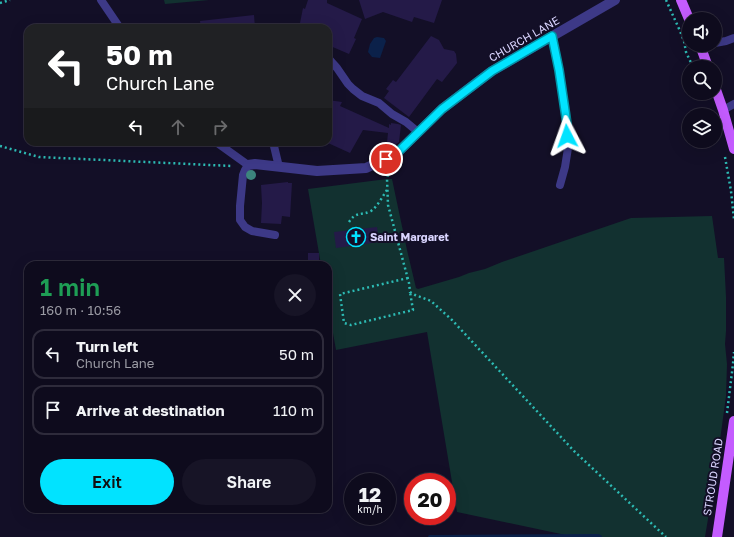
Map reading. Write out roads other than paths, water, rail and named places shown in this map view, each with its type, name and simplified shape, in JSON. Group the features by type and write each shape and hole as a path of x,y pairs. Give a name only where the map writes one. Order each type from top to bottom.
{"main road":[{"path":"681,0 686,12"},
{"path":"720,100 734,149"},
{"name":"STROUD ROAD","path":"717,537 734,421"}],"street":[{"name":"CHURCH LANE","path":"248,165 255,164 317,171 366,168 396,154 442,109 492,71 615,0"}],"lane":[{"path":"101,0 117,24"},
{"path":"552,36 567,124 568,148 560,185"},
{"path":"722,42 734,38"},
{"path":"332,62 353,89 362,96 379,102 392,114 406,122 418,132"},
{"path":"723,110 734,104"},
{"path":"222,146 248,165 244,170 243,176 240,220 245,227 252,231 275,235"},
{"path":"274,146 278,167"}],"water":[{"path":"374,38 384,38 386,41 380,58 372,57 368,52 370,44"}],"waterway":[{"path":"430,537 600,537"}],"place":[{"name":"Saint Margaret","path":"356,237"}]}
